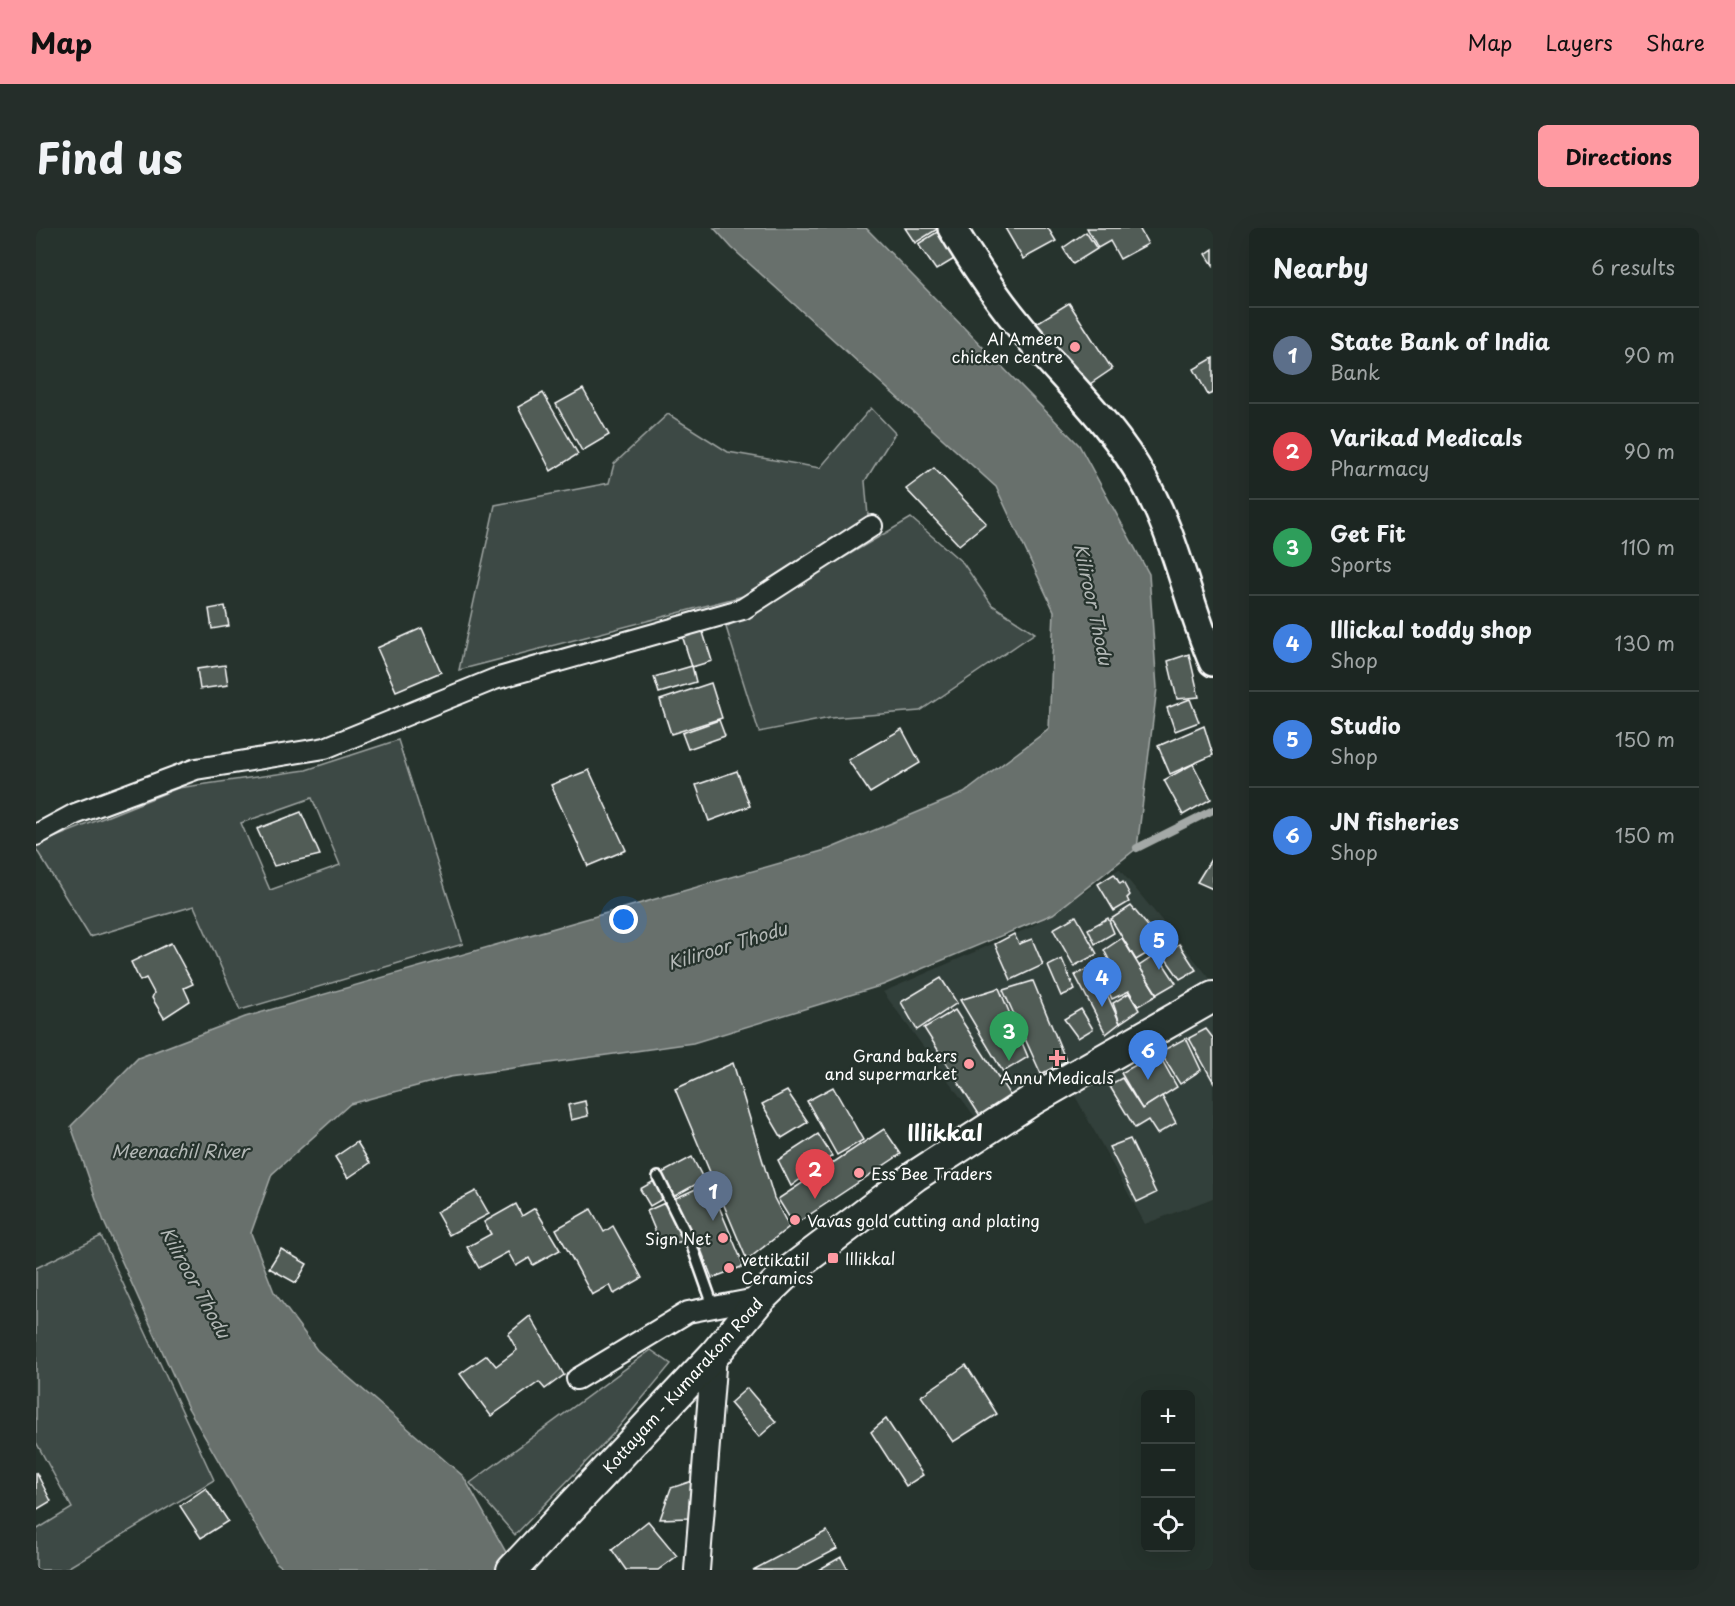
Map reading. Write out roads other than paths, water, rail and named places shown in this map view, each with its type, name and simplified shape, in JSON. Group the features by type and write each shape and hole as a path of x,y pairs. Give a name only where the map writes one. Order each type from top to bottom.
{"main road":[{"path":"952,228 1020,327 1104,425 1143,478 1172,542 1182,578 1213,662"},
{"name":"Kottayam - Kumarakom Road","path":"519,1562 714,1355 761,1298 820,1245 915,1176 1035,1099 1213,997"}],"street":[{"path":"36,835 75,814 196,769 325,748 495,679 743,609 872,526"},
{"path":"577,1379 688,1312 761,1298"},
{"path":"697,1570 714,1355"}],"lane":[{"path":"658,1177 692,1246 714,1308"}],"water":[{"name":"Meenachil River","path":"714,228 866,228 1079,445 1149,574 1157,688 1137,848 1053,914 883,985 693,1043 450,1077 350,1104 272,1174 251,1233 274,1292 317,1350 463,1476 516,1570 286,1570 277,1563 187,1406 104,1222 71,1126 138,1058 245,1017 829,849 964,793 1049,729 1054,611 996,487 732,248"}],"waterway":[{"path":"1137,848 1213,810"}],"place":[{"name":"Al Ameen chicken centre","path":"1075,347"},
{"name":"Studio","path":"1159,970"},
{"name":"Illickal toddy shop","path":"1102,1007"},
{"name":"Annu Medicals","path":"1057,1058"},
{"name":"Get Fit","path":"1009,1061"},
{"name":"Grand bakers and supermarket","path":"969,1064"},
{"name":"JN fisheries","path":"1148,1080"},
{"name":"Ess Bee Traders","path":"859,1173"},
{"name":"Varikad Medicals","path":"815,1199"},
{"name":"Vavas gold cutting and plating","path":"795,1220"},
{"name":"State Bank of India","path":"713,1221"},
{"name":"Sign Net","path":"723,1238"},
{"name":"Illikkal","path":"833,1258"},
{"name":"vettikatil Ceramics","path":"729,1268"}],"district":[{"name":"Illikkal","path":"945,1131"}],"water label":[{"name":"Kiliroor Thodu","path":"1094,604"},
{"name":"Kiliroor Thodu","path":"727,945"},
{"name":"Kiliroor Thodu","path":"196,1282"}]}
